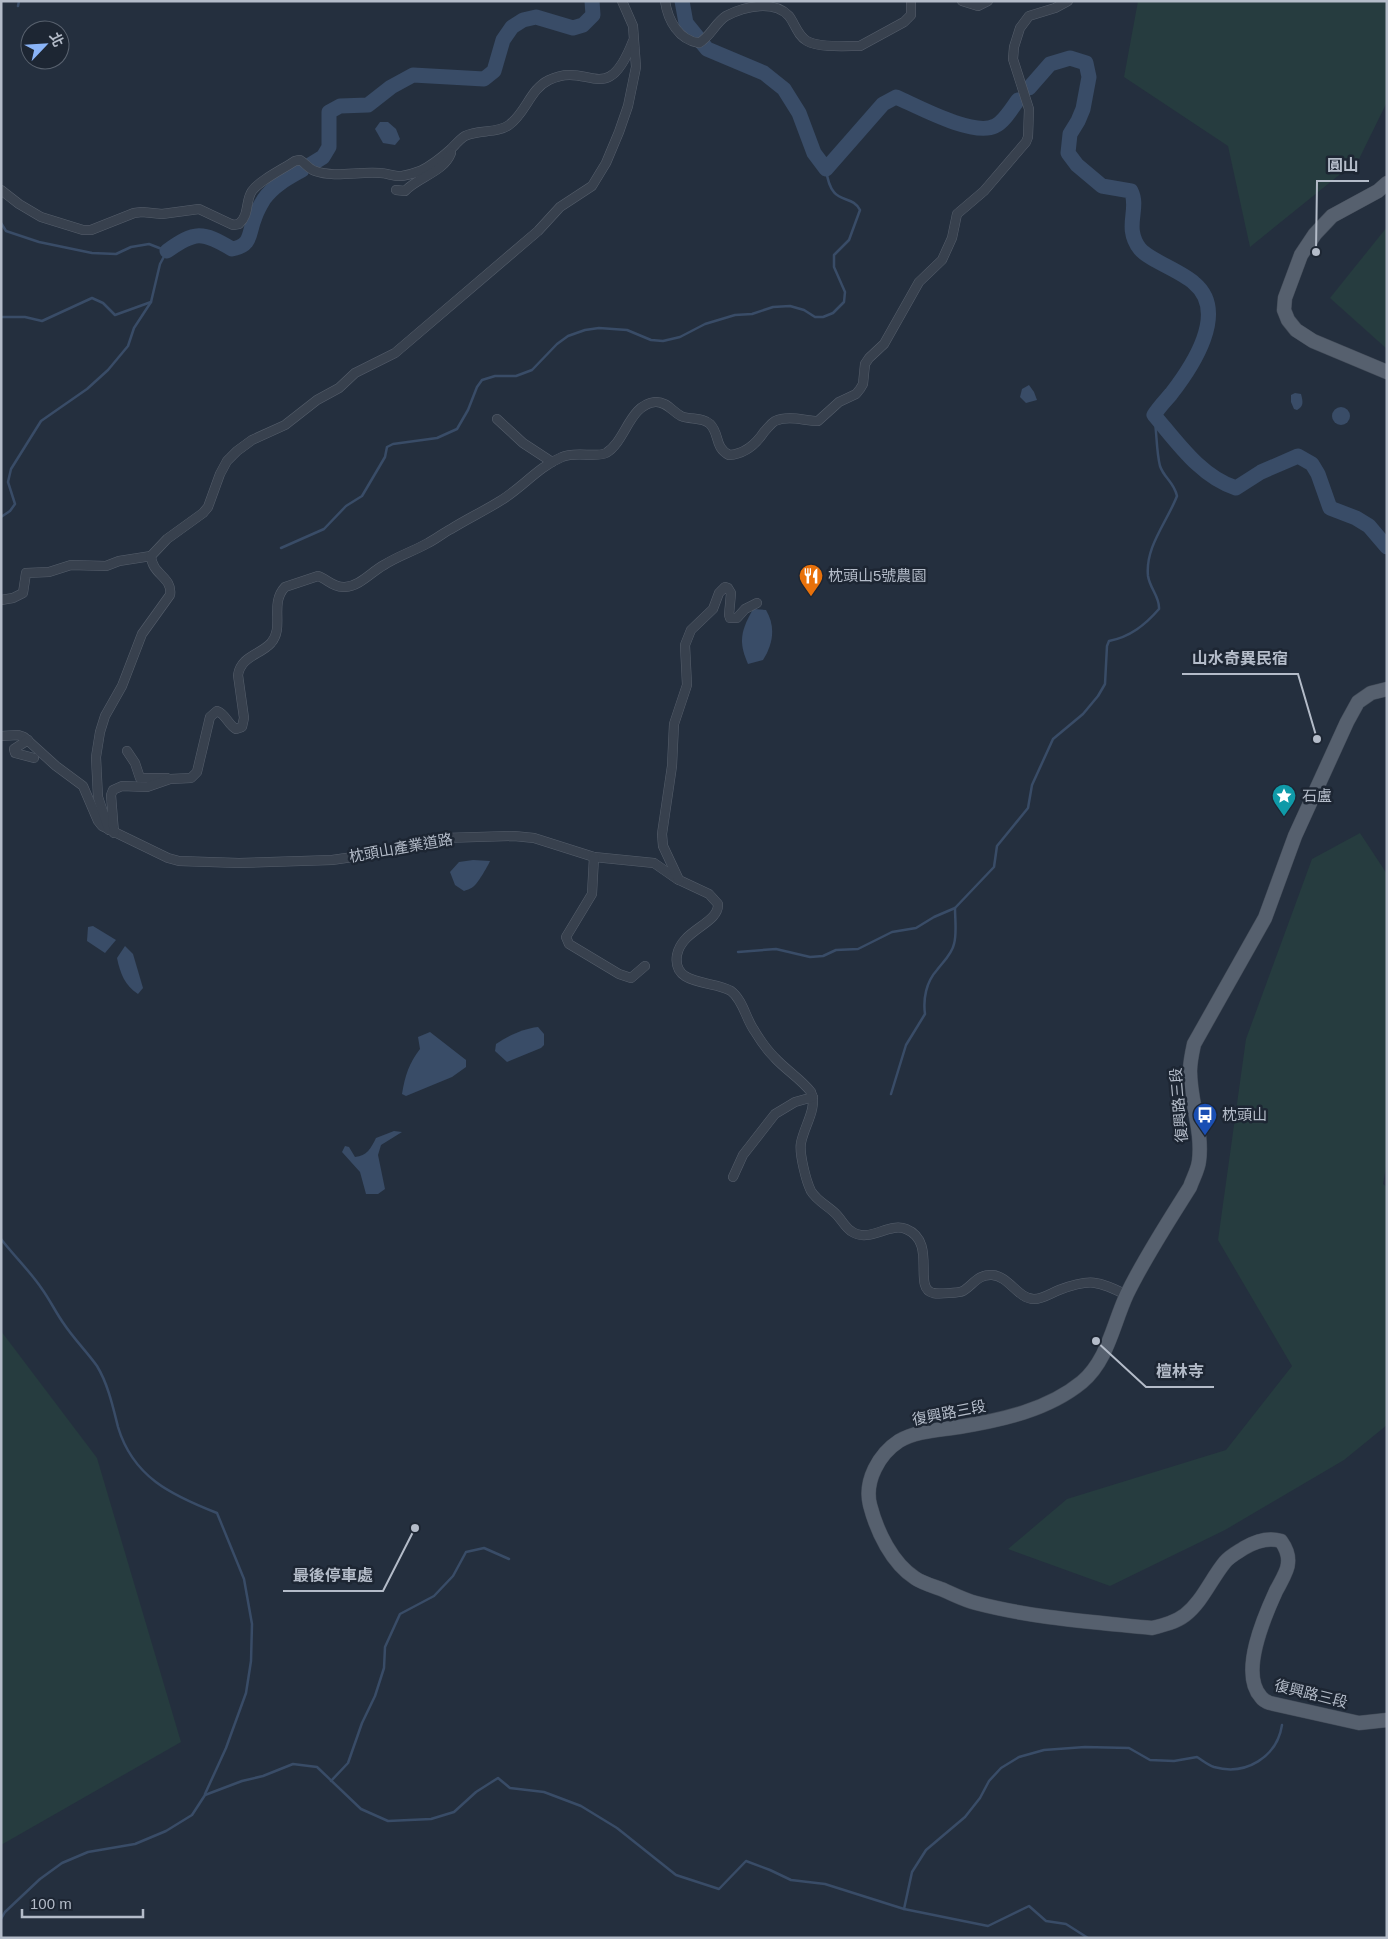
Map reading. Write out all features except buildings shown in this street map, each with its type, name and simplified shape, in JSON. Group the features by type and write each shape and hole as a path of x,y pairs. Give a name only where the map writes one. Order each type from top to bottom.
{"main road":[{"path":"1387,184 1378,191 1332,216 1316,234 1301,255 1285,298 1284,310 1288,320 1296,330 1313,341 1387,372"},
{"name":"復興路三段","path":"1387,689 1371,693 1358,702 1350,715 1295,836 1265,918 1194,1044 1190,1060 1190,1074 1199,1139 1199,1160 1196,1172 1190,1187 1127,1295 1105,1350 1095,1369 1082,1382 1064,1394 1036,1408 1001,1419 926,1432 901,1440 889,1448 878,1461 870,1487 869,1501 882,1537 895,1559 915,1578 975,1603 1059,1619 1152,1628 1168,1624 1184,1616 1195,1606 1226,1561 1253,1543 1267,1539 1281,1541 1286,1548 1288,1564 1262,1623 1254,1656 1253,1674 1255,1688 1261,1698 1270,1703 1360,1723 1387,1720"}],"street":[{"path":"1,600 14,598 23,593 26,573 49,572 71,565 106,566 119,561 151,556 167,540 203,513 208,507 220,474 227,461 237,451 252,440 285,425 317,400 340,388 355,374 395,353 538,232 560,207 592,186 606,163 620,132 628,106 636,67 633,26 622,1"},
{"path":"665,1 666,9 676,29 686,40 703,41 724,17 739,10 769,3 783,9 802,38 809,42 834,46 860,46 904,22 911,15 911,1"},
{"path":"962,1 978,6 988,1"},
{"path":"127,751 135,763 140,778 191,778 197,772 210,717 213,713 220,712 232,727 236,729 242,727 244,718 238,675 239,669 248,658 272,642 277,627 277,599 285,587 318,576 338,587 355,585 387,563 429,543 501,501 528,478 563,456 572,454 604,454 614,446 634,416 649,404 655,402 662,403 679,416 710,424 719,446 723,452 729,455 741,453 756,443 775,421 787,419 818,421 838,402 856,394 863,384 865,364 884,344 919,282 942,260 952,238 957,214 984,192 1026,142 1029,109 1014,59 1014,47 1020,28 1029,16 1055,8 1068,1"},
{"path":"1,190 19,204 41,217 83,230 91,230 134,213 162,214 199,209 234,225 239,224 244,220 252,191 259,184 295,161 300,160 316,171 347,174 379,173 400,176 422,170 468,135 503,128 510,124 524,110 537,88 547,80 559,76 574,75 595,79 610,78 628,54 634,38"},
{"path":"396,190 405,191 414,183 438,169 450,156 452,148"},
{"path":"497,419 522,443 552,462"},
{"path":"112,831 98,797 96,757 105,716 122,686 142,634 150,620 170,595 169,583 155,570 151,556"},
{"path":"679,880 663,846 662,834 672,766 674,724 687,685 685,653 687,637 713,609 719,593 725,588 728,588 731,593 730,618 737,618 745,609 757,603"},
{"path":"1,736 18,735 28,740"},
{"path":"28,740 15,746 15,754 34,758"},
{"name":"枕頭山產業道路","path":"28,740 56,766 83,786 102,826 158,855 179,861 248,863 332,860 374,854 444,838 514,836 534,838 594,857 654,863 679,880 709,894 718,904 719,910 716,915 681,944 677,955 677,964 684,976 691,980 728,990 734,994 753,1029 774,1058 806,1086 813,1097"},
{"path":"112,831 111,795 114,790 122,786 147,786 170,779"},
{"path":"594,857 592,894 566,937 568,944 619,974 631,978 645,966"},
{"path":"733,1177 743,1155 775,1114 795,1102 813,1097 813,1106 801,1143 801,1149 808,1180 814,1194 850,1230 858,1235 868,1235 897,1228 905,1229 914,1234 921,1244 924,1254 923,1284 926,1289 931,1292 963,1292 980,1277 991,1274 1005,1280 1027,1298 1044,1297 1082,1282 1103,1284 1127,1295"}],"green space":[{"path":"1138,1 1387,1 1387,102 1359,159 1250,247 1228,146 1124,77"},
{"path":"1387,227 1387,349 1330,298"},
{"path":"1360,833 1387,874 1387,1162 1383,1184 1387,1187 1387,1425 1344,1460 1225,1530 1110,1586 1008,1549 1067,1499 1226,1450 1292,1366 1218,1240 1246,1039 1312,859"},
{"path":"1,1331 97,1458 181,1742 1,1845"}],"water":[{"path":"380,122 388,122 396,129 400,139 395,145 383,143 375,129"},
{"path":"1029,385 1037,400 1026,403 1020,397 1022,389"},
{"path":"1295,393 1301,394 1302,399 1302,405 1297,410 1294,409 1291,402 1291,395"},
{"path":"1337,407 1345,407 1350,412 1348,423 1337,425 1332,420 1332,412"},
{"path":"753,609 766,610 771,623 772,635 769,648 763,660 748,664 743,649 742,636"},
{"path":"473,860 490,861 476,884 464,891 455,885 450,872 459,862"},
{"path":"93,926 116,940 105,953 87,941 88,927"},
{"path":"125,946 133,954 143,988 138,994 126,983 118,964 117,958"},
{"path":"538,1027 544,1034 544,1045 541,1048 507,1062 495,1051 496,1044 506,1038 521,1031"},
{"path":"430,1032 466,1060 466,1067 452,1077 406,1096 402,1094 403,1087 410,1065 420,1049 418,1037"},
{"path":"394,1131 402,1132 381,1145 378,1155 385,1189 378,1194 366,1194 360,1172 342,1152 345,1146 349,1147 355,1157 363,1155 376,1138"}],"waterway":[{"path":"18,6 19,1"},
{"path":"310,165 323,157 329,147 329,112 340,106 368,105 391,87 413,75 484,79 494,71 503,40 512,27 523,20 536,17 573,28 583,25 593,15 592,1"},
{"path":"682,1 686,23 707,49 764,73 784,89 799,113 814,153 826,169 883,104 896,97 945,119 973,127 985,128 995,126 1002,121 1018,100"},
{"path":"1029,88 1050,64 1070,58 1086,63 1089,77 1083,109 1070,134 1068,153 1077,165 1102,186 1131,191 1134,205 1133,233 1140,249 1194,283 1204,295 1208,309 1208,324 1204,339 1197,355 1179,383 1154,415 1190,458 1212,476 1236,488 1261,472 1298,456 1312,464 1318,474 1330,508 1356,518 1369,526 1387,547"},
{"path":"281,548 324,529 346,506 362,496 385,457 387,447 393,444 437,438 457,429 482,380 495,376 516,376 532,370 557,344 568,336 585,330 599,328 627,330 651,340 663,341 680,337 705,324 735,315 752,314 773,307 790,306 804,310 815,317 823,317 833,313 844,302 845,292 834,267 834,255 849,240 860,210 852,202 841,198 832,190 826,169"},
{"path":"167,251 185,240 199,236 206,236 232,249 243,245 249,238 256,215 264,199 286,179 302,170"},
{"path":"1,223 6,231 39,242 92,253 116,254 131,247 149,244 167,251 160,264 151,302 134,328 128,346 108,370 87,389 41,421 11,469 8,482 15,504 10,511 1,517"},
{"path":"1,317 25,317 42,321 92,298 103,303 115,315 151,302"},
{"path":"738,952 776,949 810,957 823,956 836,950 858,949 892,932 916,928 934,917 955,908 994,867 997,846 1028,808 1032,785 1053,739 1083,714 1105,684 1107,646 1109,641 1124,637 1137,630 1159,609 1158,601 1149,581 1148,565 1153,545 1177,496 1174,487 1160,466 1154,415"},
{"path":"891,1094 906,1045 925,1014 924,1002 928,985 953,948 955,908"},
{"path":"1,1239 37,1282 68,1330 97,1366 107,1388 118,1427 133,1459 156,1482 169,1491 217,1513 244,1579 252,1624 251,1661 246,1693 226,1748 205,1794"},
{"path":"331,1781 348,1763 362,1723 375,1696 384,1668 385,1647 400,1614 434,1596 453,1576 466,1552 484,1548 509,1559"},
{"path":"904,1909 912,1872 926,1850 965,1817 980,1798 989,1781 1001,1768 1019,1757 1044,1750 1085,1747 1129,1748 1150,1760 1174,1761 1197,1757 1214,1767 1237,1769 1248,1766 1267,1755 1274,1746 1282,1725"},
{"path":"1,1919 5,1912 40,1879 62,1863 88,1852 135,1844 166,1831 192,1815 205,1795 293,1764 317,1767 361,1809 388,1821 431,1819 454,1812 476,1792 498,1778 510,1788 544,1792 581,1806 617,1828 676,1875 719,1889 746,1861 791,1880 825,1884 904,1909 988,1926 1029,1906 1046,1921 1066,1924 1088,1938"}],"place":[{"name":"圓山","path":"1316,252"},
{"name":"枕頭山5號農園","path":"811,597"},
{"name":"山水奇異民宿","path":"1317,739"},
{"name":"石盧","path":"1284,817"},
{"name":"枕頭山","path":"1205,1136"},
{"name":"檀林寺","path":"1096,1341"},
{"name":"最後停車處","path":"415,1528"}]}
